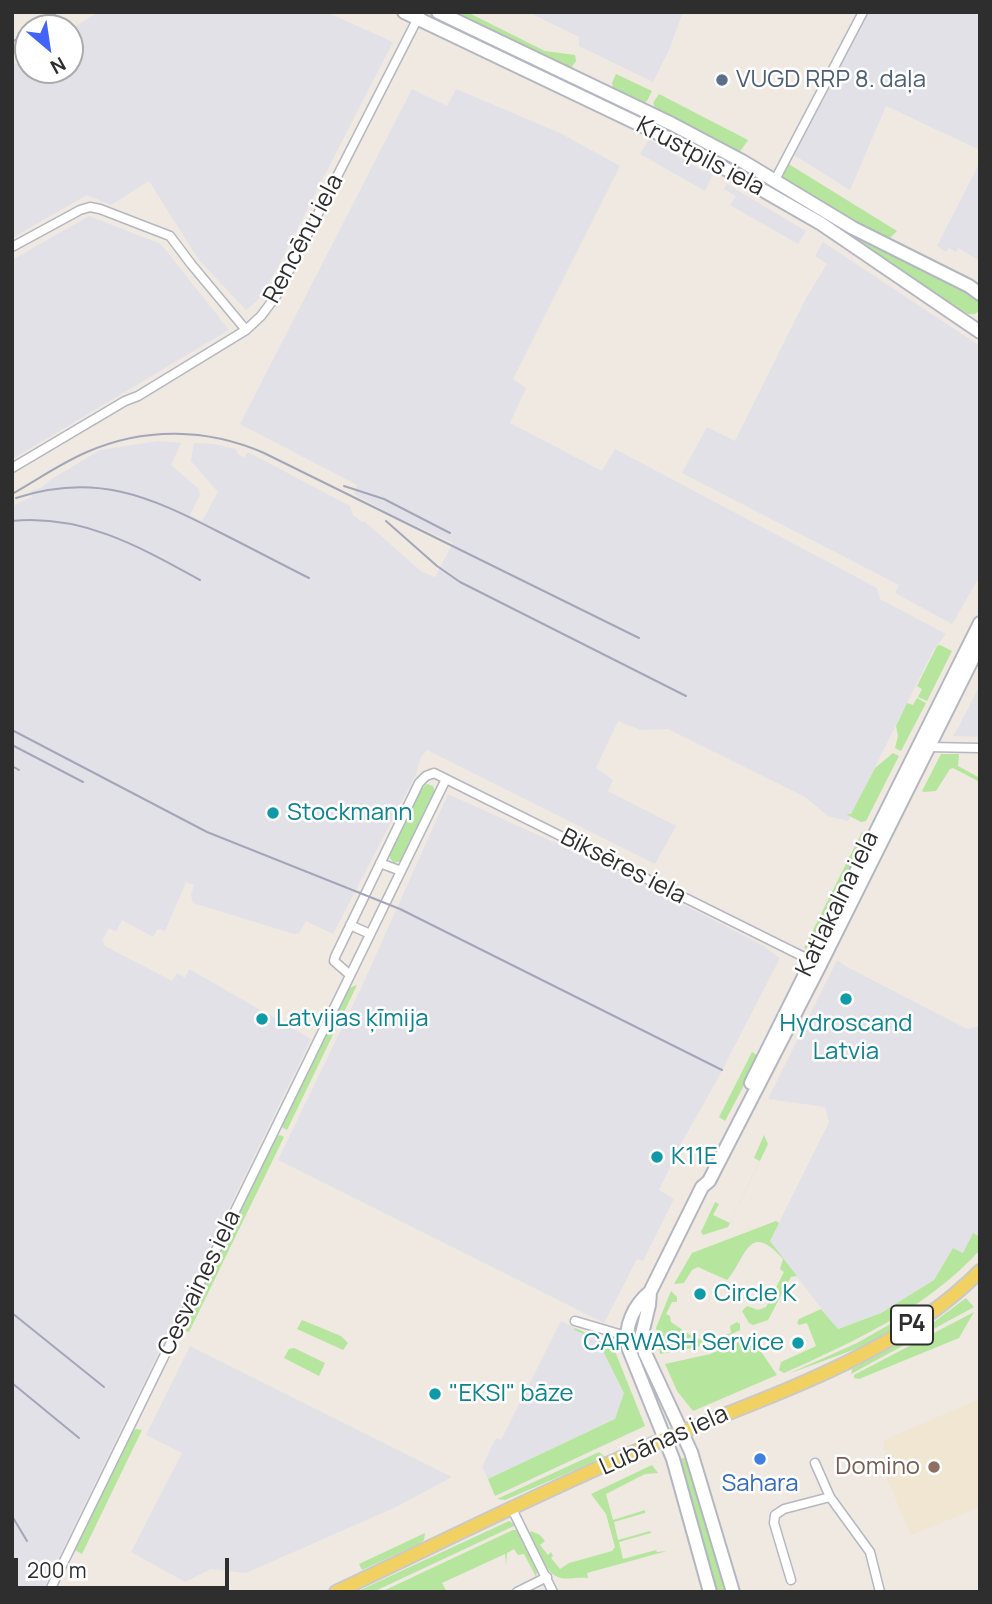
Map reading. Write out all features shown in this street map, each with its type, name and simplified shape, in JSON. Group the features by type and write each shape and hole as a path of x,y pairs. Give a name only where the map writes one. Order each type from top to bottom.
{"main road":[{"name":"Lubānas iela","path":"336,1592 665,1439 803,1382 889,1340 956,1295 979,1274"}],"street":[{"name":"Krustpils iela","path":"404,12 419,16 691,149 820,223 980,332"},
{"name":"Krustpils iela","path":"438,12 673,124 775,180 853,228 969,286 980,295"},
{"path":"775,180 863,12"},
{"name":"Rencēnu iela","path":"12,468 125,401 138,396 246,330 261,316 276,296 419,16"},
{"path":"12,247 80,210 90,207 100,209 170,236 246,330"},
{"path":"913,286 942,299 969,317 980,316"},
{"name":"Katlakalna iela","path":"733,1592 691,1452 643,1344 650,1292 702,1187 702,1178 928,747 980,623"},
{"name":"Katlakalna iela","path":"815,962 952,689 980,644"},
{"path":"928,747 980,748"},
{"name":"Biksēres iela","path":"380,863 419,783 434,773 815,962"},
{"name":"Cesvaines iela","path":"50,1592 446,779"},
{"path":"350,975 334,961 380,863 401,872"},
{"path":"350,925 370,934"},
{"name":"Katlakalna iela","path":"626,1336 639,1301 650,1292"},
{"path":"575,1321 611,1334 626,1336 665,1439 710,1592"},
{"path":"815,1463 830,1497 870,1552 880,1592"},
{"path":"791,1580 774,1523 775,1515 784,1509 830,1497"},
{"path":"512,1509 553,1592"},
{"path":"517,1592 547,1577"}],"shaded area":[{"path":"98,12 326,12 393,42 275,272 259,299 246,310 199,260 149,181 111,205 87,195 12,238 12,66 14,65 14,84 84,84 84,21"},
{"path":"528,12 683,12 669,50 653,82 579,46 579,37"},
{"path":"869,12 980,12 980,150 886,106 850,190 794,155"},
{"path":"412,89 447,106 456,89 560,133 620,166 513,379 526,388 510,423 602,471 615,449 877,588 880,599 946,634 934,649 848,821 828,816 805,797 668,729 640,730 618,721 596,768 613,780 608,791 676,826 655,864 427,750 421,757 416,774 333,934 306,921 299,933 294,934 193,903 191,895 194,885 186,882 165,931 158,929 153,937 122,920 116,932 109,928 102,941 103,945 172,981 177,973 185,978 189,969 311,1039 42,1592 12,1592 12,506 32,497 31,491 41,488 100,450 158,441 181,443 171,465 198,488 200,495 190,515 202,521 218,492 191,461 194,443 214,444 236,449 244,458 248,452 350,506 353,515 364,521 422,572 435,577 453,543 354,494 357,485 240,424"},
{"path":"649,139 704,172 706,170 713,174 705,191 640,154"},
{"path":"980,162 980,261 958,248 956,252 949,248 946,252 937,246"},
{"path":"727,184 806,231 798,244 730,205 736,196 724,189"},
{"path":"89,216 161,244 229,330 12,459 12,260"},
{"path":"823,242 980,346 980,576 952,624 895,593 899,585 682,473 707,427 735,441 806,298 827,264 815,256"},
{"path":"980,685 980,737 953,736 958,728"},
{"path":"448,794 611,868 762,945 780,958 659,1190 674,1199 643,1261 637,1259 604,1323 278,1160 362,986"},
{"path":"837,960 967,1029 980,1026 980,1237 973,1233 963,1253 953,1248 934,1280 881,1313 837,1329 770,1241 829,1122 825,1107 768,1099"},
{"path":"561,1321 597,1339 625,1393 615,1419 488,1479 482,1467 496,1438 501,1440"},
{"path":"190,1346 452,1477 396,1507 246,1573 211,1569 185,1582 131,1552 182,1453 146,1435"},
{"name":"Domino","path":"980,1399 980,1507 911,1535 888,1481 884,1440"}],"green space":[{"path":"422,12 582,85 738,164 735,169 423,17"},
{"path":"455,12 467,12 545,51 575,55 576,61 571,68 566,69"},
{"path":"616,74 652,91 647,101 643,104 614,90 612,83"},
{"path":"659,94 748,140 739,153 656,110 653,103"},
{"path":"787,163 897,231 889,239 869,232 783,179 782,171"},
{"path":"742,167 980,299 980,310 975,314 968,314 739,171"},
{"path":"937,646 952,651 927,701 918,697 922,689 917,686"},
{"path":"917,698 926,703 901,751 895,748 898,736 896,726 907,703 913,705"},
{"path":"893,753 899,756 866,821 861,822 846,814 851,814 875,768"},
{"path":"941,754 959,754 958,766 980,778 980,782 953,768 936,791 922,791"},
{"path":"427,784 433,786 435,792 401,861 394,863 389,852 422,788"},
{"path":"862,832 866,838 814,946 804,948"},
{"path":"357,985 287,1130 283,1128 349,988"},
{"path":"752,1052 757,1055 757,1061 725,1121 719,1117"},
{"path":"764,1135 768,1144 760,1161 754,1158"},
{"path":"277,1136 284,1137 189,1332 186,1331 186,1323"},
{"path":"715,1202 719,1204 713,1215 730,1223 728,1227 703,1235 701,1232"},
{"path":"776,1221 779,1223 770,1241 797,1276 791,1277 768,1320 753,1325 742,1311 747,1306 758,1310 766,1307 784,1272 780,1269 783,1259 762,1242 749,1247 727,1280 698,1267 692,1270 684,1283 674,1284 692,1253"},
{"path":"973,1233 980,1237 980,1250 959,1271 913,1306 837,1349 784,1373 779,1370 781,1362 816,1346 807,1323 799,1325 799,1319 821,1309 838,1329 881,1313 934,1280 953,1248 963,1253"},
{"path":"671,1291 677,1297 677,1302 672,1302 666,1314 670,1316 671,1322 694,1337 705,1340 731,1333 730,1326 737,1322 740,1324 740,1330 708,1345 660,1354 656,1328"},
{"path":"966,1298 974,1307 851,1374 852,1369 922,1331"},
{"path":"974,1312 959,1338 859,1379 854,1378 854,1375"},
{"path":"901,1318 893,1330 864,1346 788,1374 857,1343"},
{"path":"302,1320 341,1336 348,1343 343,1350 297,1329"},
{"path":"575,1328 612,1344 645,1426 495,1496 488,1479 615,1419 624,1393 597,1339 574,1330"},
{"path":"751,1337 777,1375 693,1411 677,1391 665,1364 710,1354"},
{"path":"294,1348 325,1363 319,1376 284,1358 289,1349"},
{"path":"136,1429 142,1430 82,1554 75,1550"},
{"path":"599,1452 605,1457 505,1500 497,1499"},
{"path":"686,1457 728,1592 715,1592 678,1460"},
{"path":"652,1465 658,1473 645,1474 606,1494 613,1520 645,1510 645,1513 614,1522 618,1540 650,1531 651,1533 619,1542 623,1559 656,1550 667,1551 587,1573 588,1578 568,1579 555,1576 538,1553 531,1531 545,1541 540,1545 548,1555 551,1552 551,1558 560,1569 569,1563 612,1551 615,1547 606,1514 591,1494"},
{"path":"509,1521 516,1525 373,1592 356,1592"},
{"path":"517,1530 537,1572 536,1577 524,1554 518,1555 514,1549 507,1553 506,1565 505,1554 442,1583 447,1592 381,1592"},
{"path":"425,1533 424,1540 419,1544 362,1570 359,1564"}],"railway":[{"path":"12,494 87,452 131,438 176,434 220,439 264,453 639,638"},
{"path":"344,486 384,499 450,533"},
{"path":"16,498 71,487 121,492 169,508 309,578"},
{"path":"12,521 38,520 87,528 133,545 200,580"},
{"path":"386,521 437,566 460,582 686,696"},
{"path":"12,730 207,832 400,909 722,1070"},
{"path":"12,745 83,782"},
{"path":"12,766 19,770"},
{"path":"12,1313 104,1387"},
{"path":"12,1383 79,1438"},
{"path":"12,1516 27,1541"}],"place":[{"name":"VUGD RRP 8. daļa","path":"722,80"},
{"name":"Stockmann","path":"273,813"},
{"name":"Hydroscand Latvia","path":"846,999"},
{"name":"Latvijas ķīmija","path":"262,1019"},
{"name":"K11E","path":"657,1157"},
{"name":"Circle K","path":"700,1294"},
{"name":"CARWASH Service","path":"798,1343"},
{"name":"\"EKSI\" bāze","path":"435,1394"},
{"name":"Sahara","path":"760,1459"},
{"name":"Domino","path":"934,1467"}]}
